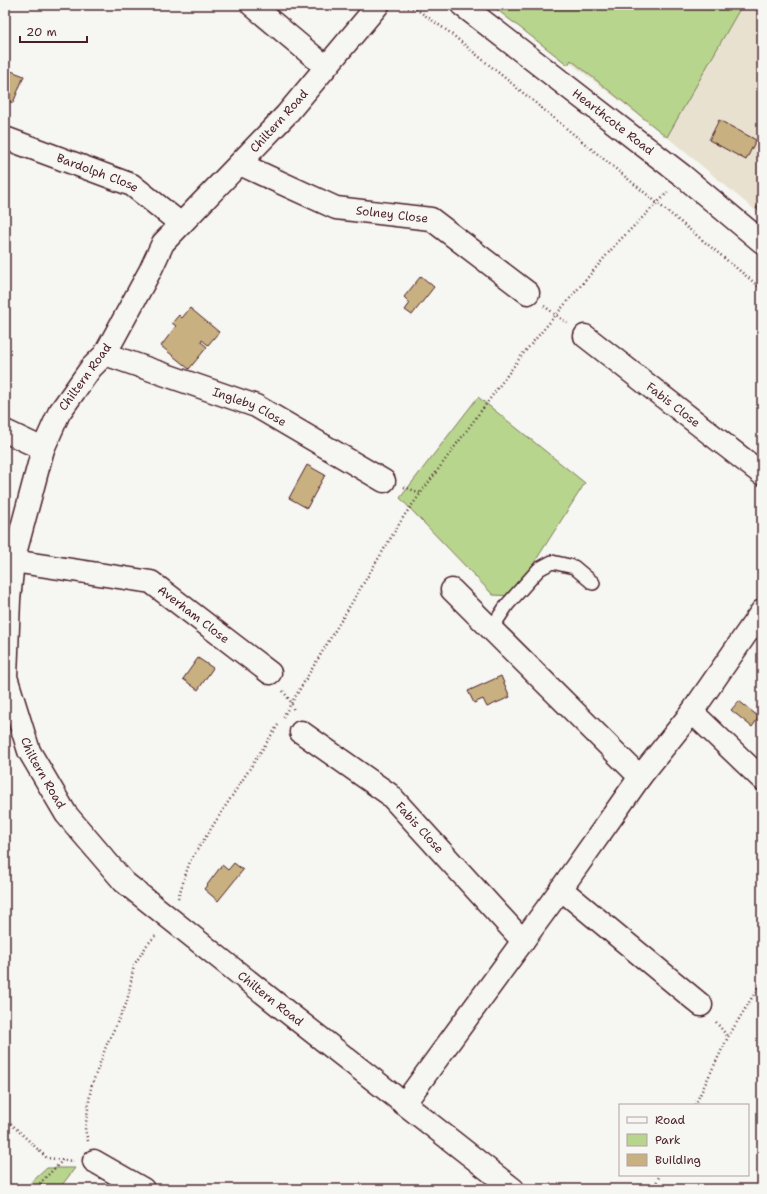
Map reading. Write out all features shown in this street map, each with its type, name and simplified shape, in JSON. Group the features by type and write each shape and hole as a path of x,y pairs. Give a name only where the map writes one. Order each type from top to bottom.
{"street":[{"path":"252,5 326,67"},
{"name":"Hearthcote Road","path":"462,5 683,176 762,242"},
{"name":"Chiltern Road","path":"388,6 326,67 286,115 163,243 150,271 105,354 91,368 59,413 43,449 13,561 9,600 6,677 29,751 66,814 124,882 513,1189"},
{"name":"Bardolph Close","path":"5,138 132,185 181,224"},
{"name":"Solney Close","path":"240,164 336,208 431,219 528,293"},
{"name":"Fabis Close","path":"585,336 762,474"},
{"name":"Ingleby Close","path":"105,354 256,406 384,481"},
{"path":"5,431 43,449"},
{"name":"Averham Close","path":"13,561 151,582 270,673"},
{"path":"452,590 640,777"},
{"path":"404,1104 561,889 640,777 692,712 762,610"},
{"path":"692,712 762,779"},
{"name":"Fabis Close","path":"301,732 389,794 522,941"},
{"path":"561,889 701,1005"},
{"path":"94,1161 143,1189"}],"lane":[{"path":"491,629 507,605 539,569 552,562 574,567 593,583"}],"path":[{"path":"388,6 416,9 449,32 762,289"},
{"path":"282,718 404,516 522,354 616,244 683,176"},
{"path":"528,293 585,336"},
{"path":"270,673 291,702 301,732"},
{"path":"5,1118 48,1158 94,1161 85,1130 91,1087 107,1044 127,1002 134,965 147,945 170,919 190,861 279,724"},
{"path":"695,1104 728,1037 762,981"},
{"path":"34,1189 63,1160"},
{"path":"653,1189 660,1176"}],"shaded area":[{"path":"495,5 762,5 762,216 667,137"}],"green space":[{"path":"491,5 742,5 667,137 571,60 568,65"},
{"path":"478,397 585,483 513,596 493,595 400,498"},
{"path":"47,1168 75,1168 59,1189 24,1189"}],"building":[{"path":"6,69 24,76 13,103 5,100"},
{"path":"719,120 756,140 746,160 709,140"},
{"path":"762,202 762,213 756,208"},
{"path":"421,276 434,287 412,315 405,310 410,303 404,297"},
{"path":"190,308 219,332 208,345 202,340 201,342 207,347 189,369 161,346 176,326 172,323 179,315 182,318"},
{"path":"307,465 325,475 307,508 289,498"},
{"path":"198,658 213,668 198,690 183,679"},
{"path":"501,676 510,697 487,707 483,699 474,703 468,691"},
{"path":"739,701 759,717 752,727 731,710"},
{"path":"234,863 243,870 218,901 204,889 222,865 228,870"}]}
